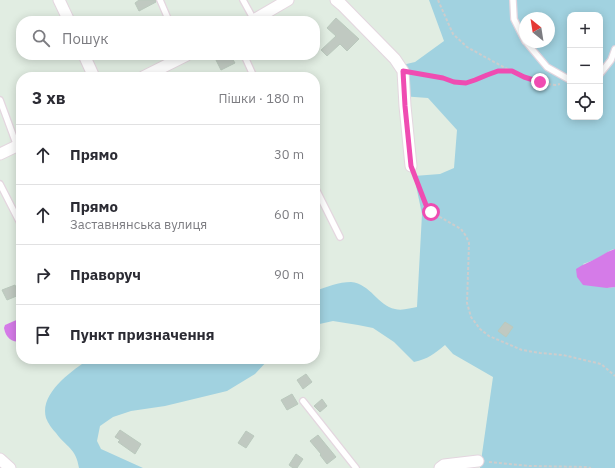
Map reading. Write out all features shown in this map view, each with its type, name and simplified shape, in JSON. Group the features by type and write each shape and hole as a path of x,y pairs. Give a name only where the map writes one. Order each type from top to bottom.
{"street":[{"path":"59,0 67,16"},
{"path":"260,16 288,0"},
{"path":"336,0 395,59 403,71 411,166"},
{"path":"86,60 92,72"},
{"path":"153,72 176,60"},
{"path":"0,154 16,146"},
{"path":"0,459 10,468"},
{"path":"440,468 444,466 478,461"}],"lane":[{"path":"160,0 167,16"},
{"path":"243,0 251,16"},
{"path":"513,0 514,19 519,29"},
{"path":"531,48 548,67 567,78"},
{"path":"603,70 611,60 615,49"},
{"path":"246,60 252,72"},
{"path":"0,100 16,138"},
{"path":"0,184 16,215"},
{"path":"320,197 340,237"},
{"path":"303,401 356,468"}],"path":[{"path":"438,0 453,34 467,47 524,77 556,85 563,83"},
{"path":"403,71 443,78 454,82 466,83 498,71 512,71"},
{"path":"411,166 426,205 431,212 461,230 469,242 467,303 471,317 480,329 489,336 522,350 563,355 601,364 615,376"},
{"path":"478,461 530,466 591,468"}],"shaded area":[{"path":"429,0 615,0 615,249 597,259 583,264 607,288 615,287 615,468 480,468 493,377 453,354 445,345 431,356 414,362 394,342 373,328 333,321 320,324 320,289 342,283 351,282 358,284 364,287 384,304 398,310 417,307 422,214 414,176 440,174 454,168 457,130 428,98 401,96 398,66 415,62 444,41"},
{"path":"615,249 615,287 607,288 583,285 577,277 576,269"},
{"path":"16,320 16,341 8,337 4,328 5,325"},
{"path":"82,364 264,364 255,374 227,391 165,406 131,411 113,417 100,426 97,441 101,449 143,468 79,468 76,456 48,422 45,409 47,400 52,392 66,376"}],"building":[{"path":"139,0 156,0 156,2 139,11 135,3"},
{"path":"336,18 359,39 347,51 340,44 327,56 321,50 336,36 327,28"},
{"path":"216,60 233,60 235,63 221,70"},
{"path":"15,285 16,296 7,300 2,290"},
{"path":"505,322 513,327 506,337 498,331"},
{"path":"306,374 312,382 303,389 297,380"},
{"path":"292,394 298,404 287,410 281,400"},
{"path":"322,399 327,406 320,412 314,406"},
{"path":"120,430 141,444 135,454 118,442 120,440 115,437"},
{"path":"246,431 254,436 246,448 238,443"},
{"path":"318,435 336,457 327,464 310,441"},
{"path":"296,454 303,459 297,468 293,468 289,465"}],"route":[{"path":"431,212 426,205 411,166 403,71 443,78 454,82 466,83 498,71 512,71 540,82"}]}
